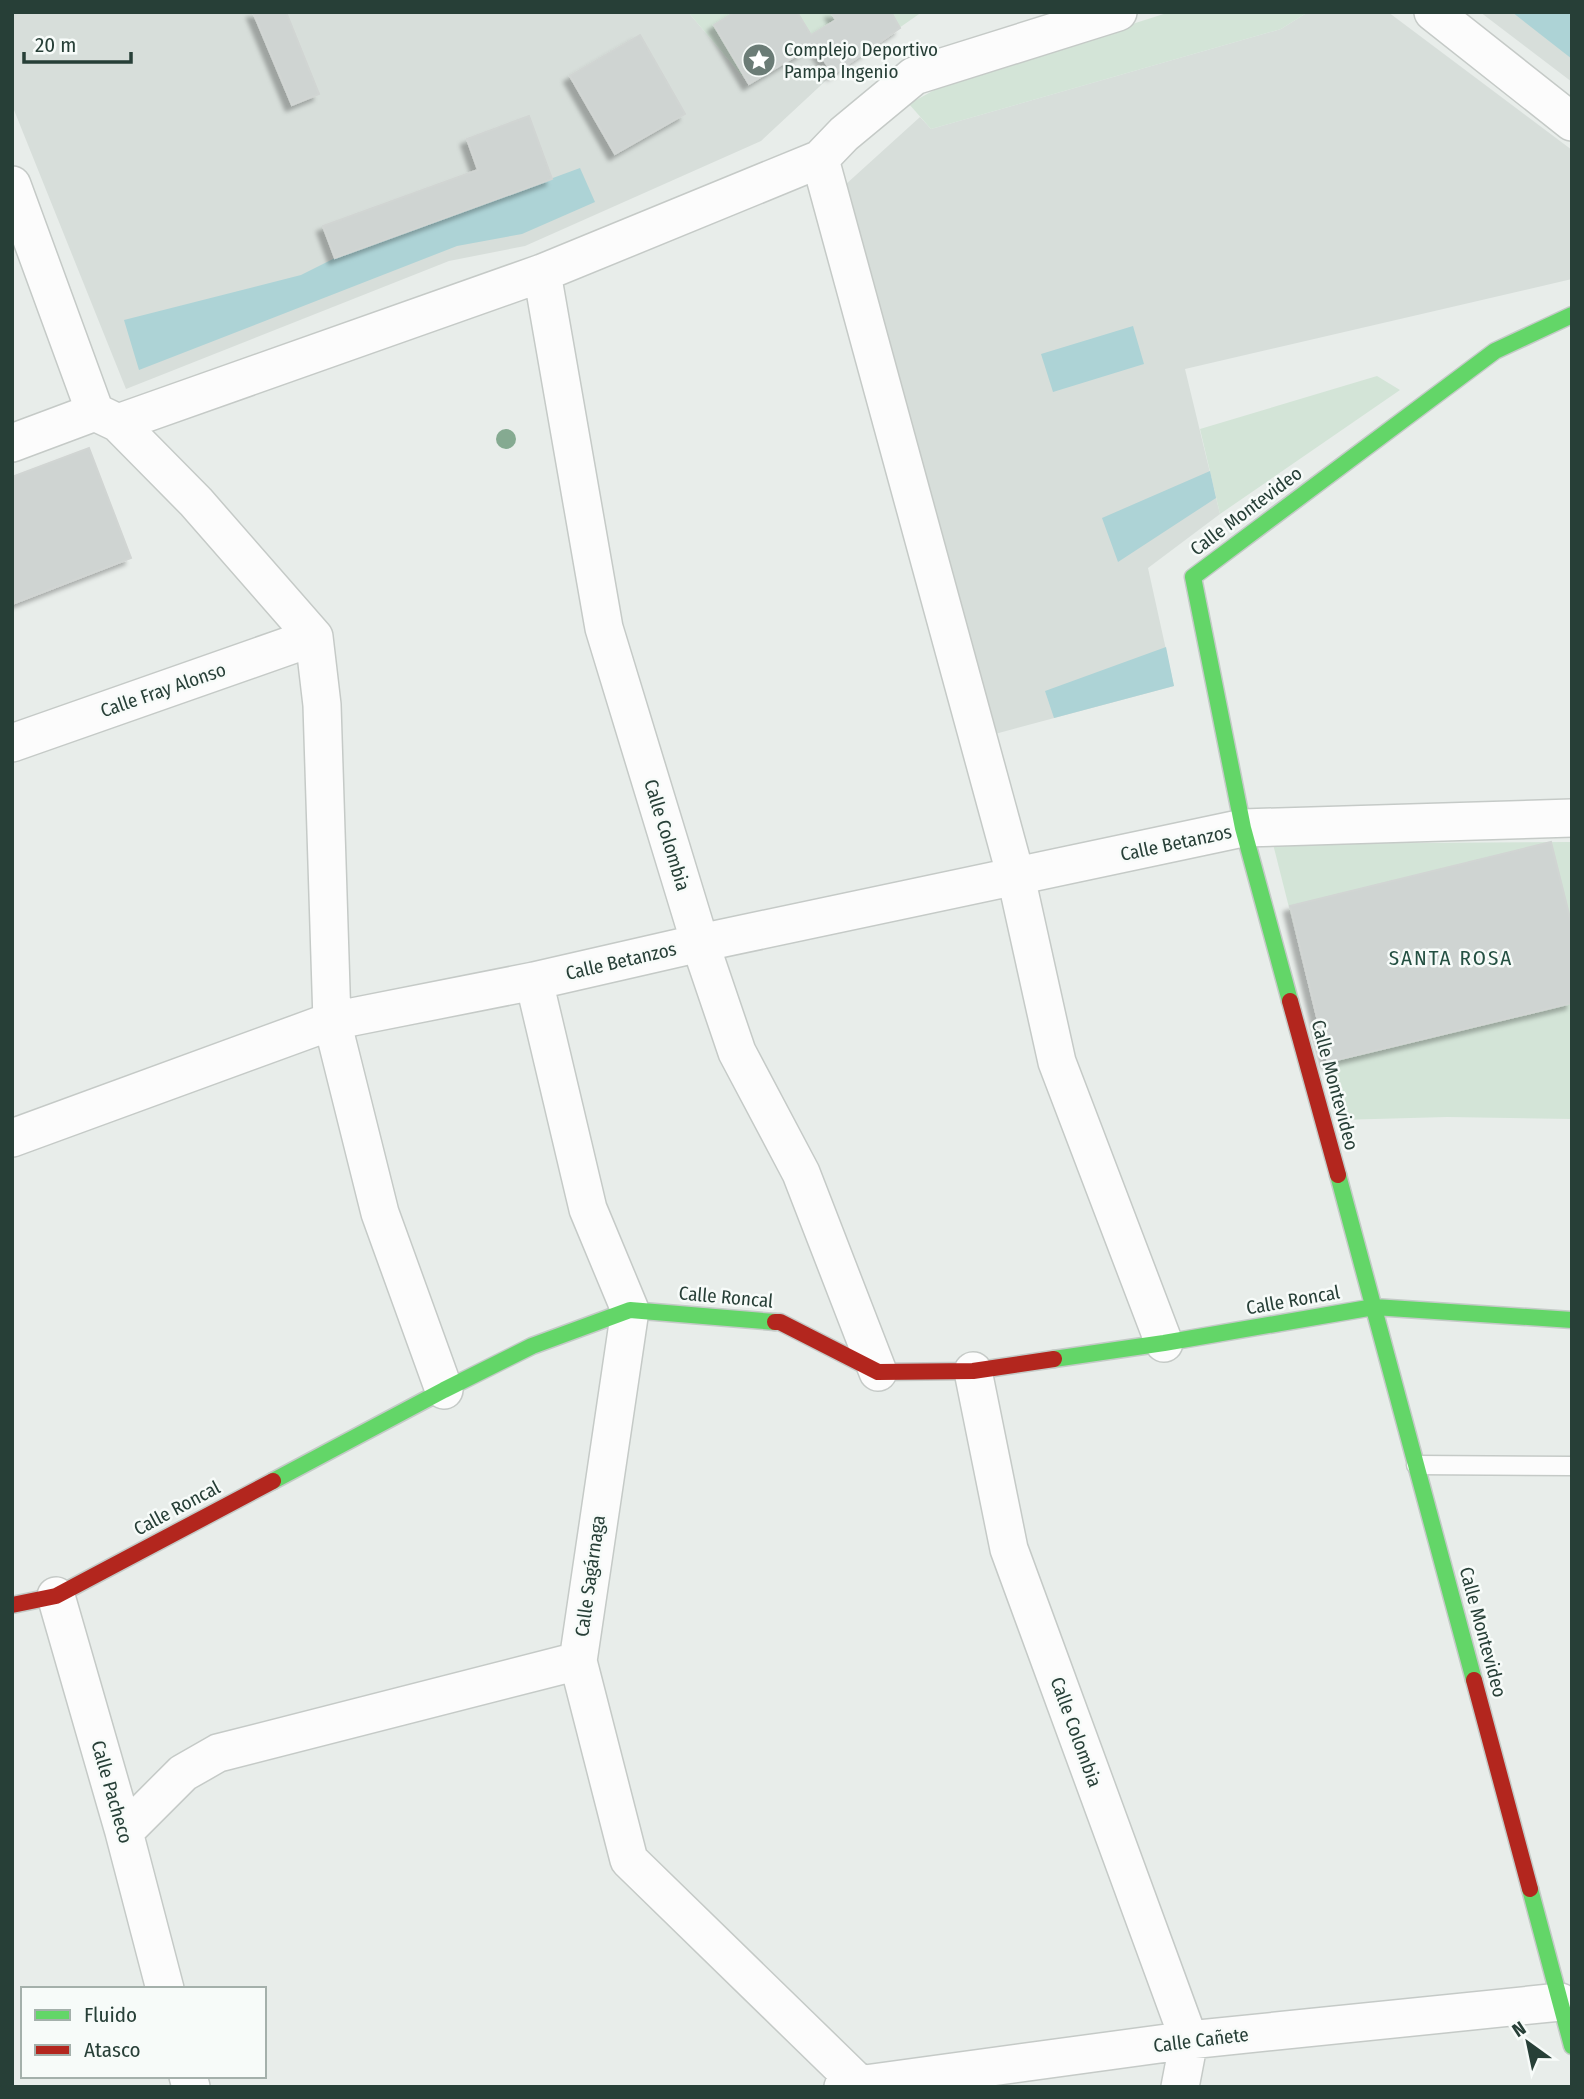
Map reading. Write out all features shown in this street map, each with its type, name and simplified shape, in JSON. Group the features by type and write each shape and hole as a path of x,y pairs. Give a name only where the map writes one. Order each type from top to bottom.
{"street":[{"path":"12,443 107,418 542,273 820,159 844,134 914,76 1118,12"},
{"path":"1433,12 1572,122"},
{"path":"820,159 1016,877 1057,1062 1164,1343"},
{"path":"12,185 107,418 196,502 314,637 322,705 332,1021 380,1213 444,1390"},
{"name":"Calle Colombia","path":"542,273 604,628 700,943 737,1052 801,1173 878,1372"},
{"name":"Calle Montevideo","path":"1572,315 1495,351 1193,577 1243,828 1572,2046"},
{"name":"Calle Fray Alonso","path":"12,743 314,637"},
{"name":"Calle Betanzos","path":"12,1138 332,1021 534,981 700,943 1243,828 1572,818"},
{"path":"534,981 588,1209 630,1310"},
{"name":"Calle Roncal","path":"12,1605 56,1596 532,1346 630,1310 780,1322 878,1372 973,1371 1164,1343 1374,1307 1572,1320"},
{"name":"Calle Sagárnaga","path":"630,1310 578,1661 629,1860 851,2086"},
{"name":"Calle Colombia","path":"973,1371 1009,1549 1189,2040"},
{"name":"Calle Pacheco","path":"56,1596 124,1832 164,1987"},
{"path":"124,1832 183,1773 218,1754 578,1661"},
{"name":"Calle Cañete","path":"851,2086 1189,2040 1560,2002"},
{"path":"1180,2087 1189,2040"}],"lane":[{"path":"1416,1465 1572,1466"}],"shaded area":[{"path":"12,12 688,12 749,84 814,45 833,74 761,141 525,246 449,261 126,389 12,105"},
{"path":"1308,12 1388,12 1572,150 1572,279 1185,369 1220,514 1148,568 1174,686 995,734 845,185 920,117 931,129 1281,29"},
{"path":"1480,12 1572,12 1572,82"}],"green space":[{"name":"Complejo Deportivo Pampa Ingenio","path":"688,12 922,12 833,74 814,46 749,84"},
{"path":"1170,12 1308,12 1281,29 931,129 909,104 947,83"},
{"path":"1377,376 1400,390 1220,514 1200,429"},
{"path":"1572,842 1572,1119 1447,1117 1338,1120 1328,1062 1273,844"}],"water":[{"path":"1512,12 1572,12 1572,59"},
{"path":"580,168 595,202 522,234 457,246 139,370 124,320 301,275 335,258"},
{"path":"1133,326 1144,364 1053,392 1041,354"},
{"path":"1210,471 1216,498 1118,562 1102,518"},
{"path":"1166,647 1174,686 1054,718 1045,691"}],"building":[{"path":"253,12 286,12 319,94 292,105"},
{"name":"Complejo Deportivo Pampa Ingenio","path":"735,12 797,12 811,35 836,20 831,12 891,12 900,28 833,74 814,45 749,84 714,25"},
{"path":"640,35 685,114 615,154 570,76"},
{"path":"529,116 552,179 335,258 323,226 478,170 467,139"},
{"path":"89,448 131,558 12,604 12,477"},
{"path":"1551,842 1572,926 1572,1003 1328,1062 1290,906"}],"traffic: fast":[{"path":"1290,1001 1243,828 1193,577 1495,351 1572,315"},
{"path":"1338,1175 1474,1680"},
{"path":"1054,1359 1374,1307 1572,1320"},
{"path":"273,1481 532,1346 630,1310 775,1322"},
{"path":"1530,1889 1572,2046"}],"traffic: jam":[{"path":"1290,1001 1338,1175"},
{"path":"775,1322 780,1322 878,1372 973,1371 1054,1359"},
{"path":"12,1605 56,1596 273,1481"},
{"path":"1474,1680 1530,1889"}],"place":[{"name":"Complejo Deportivo Pampa Ingenio","path":"759,60"}],"district":[{"name":"SANTA ROSA","path":"1451,958"}]}
